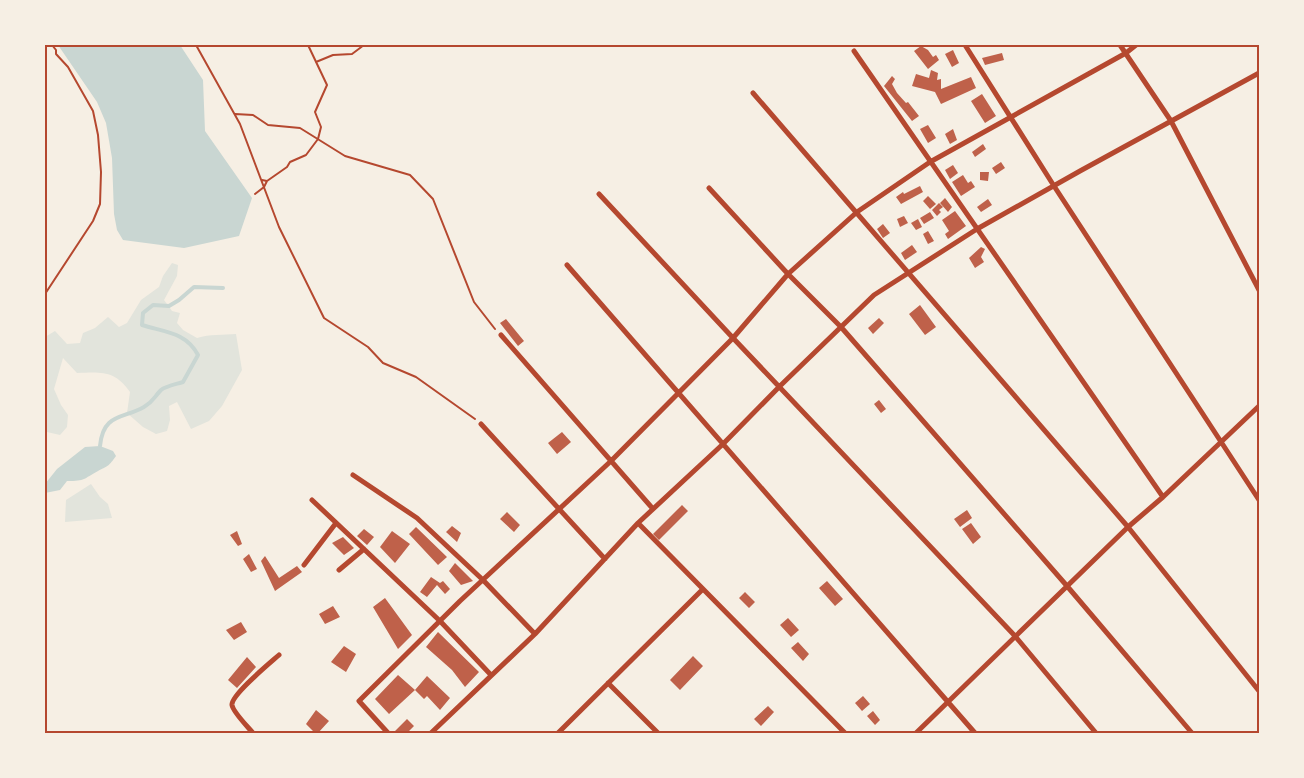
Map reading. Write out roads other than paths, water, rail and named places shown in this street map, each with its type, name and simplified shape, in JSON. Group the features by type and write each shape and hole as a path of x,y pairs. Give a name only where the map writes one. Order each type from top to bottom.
{"street":[{"path":"965,45 1010,118 1259,500"},
{"path":"1120,45 1171,121 1259,290"},
{"path":"388,733 359,701 483,580 611,461 733,338 788,274 858,212 930,162 1126,53 1136,45"},
{"path":"854,51 1163,497"},
{"path":"431,733 535,634 653,508 723,444 874,295 977,229 1259,73"},
{"path":"753,93 858,212 1128,527 1259,691"},
{"path":"709,188 788,274 841,328 1067,586 1192,733"},
{"path":"599,194 1015,636 1096,733"},
{"path":"567,265 974,733"},
{"path":"501,335 653,508"},
{"path":"916,733 1128,527 1163,497 1259,406"},
{"path":"481,424 605,559"},
{"path":"353,475 417,518 483,580 535,634"},
{"path":"312,500 440,621 491,675"},
{"path":"304,565 336,523"},
{"path":"638,523 845,733"},
{"path":"339,570 364,549"},
{"path":"558,733 703,589"},
{"path":"253,733 234,710 232,701 239,692 279,655"},
{"path":"608,683 658,733"}],"waterway":[{"path":"100,446 102,435 110,422 144,407 163,389 183,382 198,355 193,347 181,337 142,325 143,313 153,305 169,306 194,287 223,288"}]}
